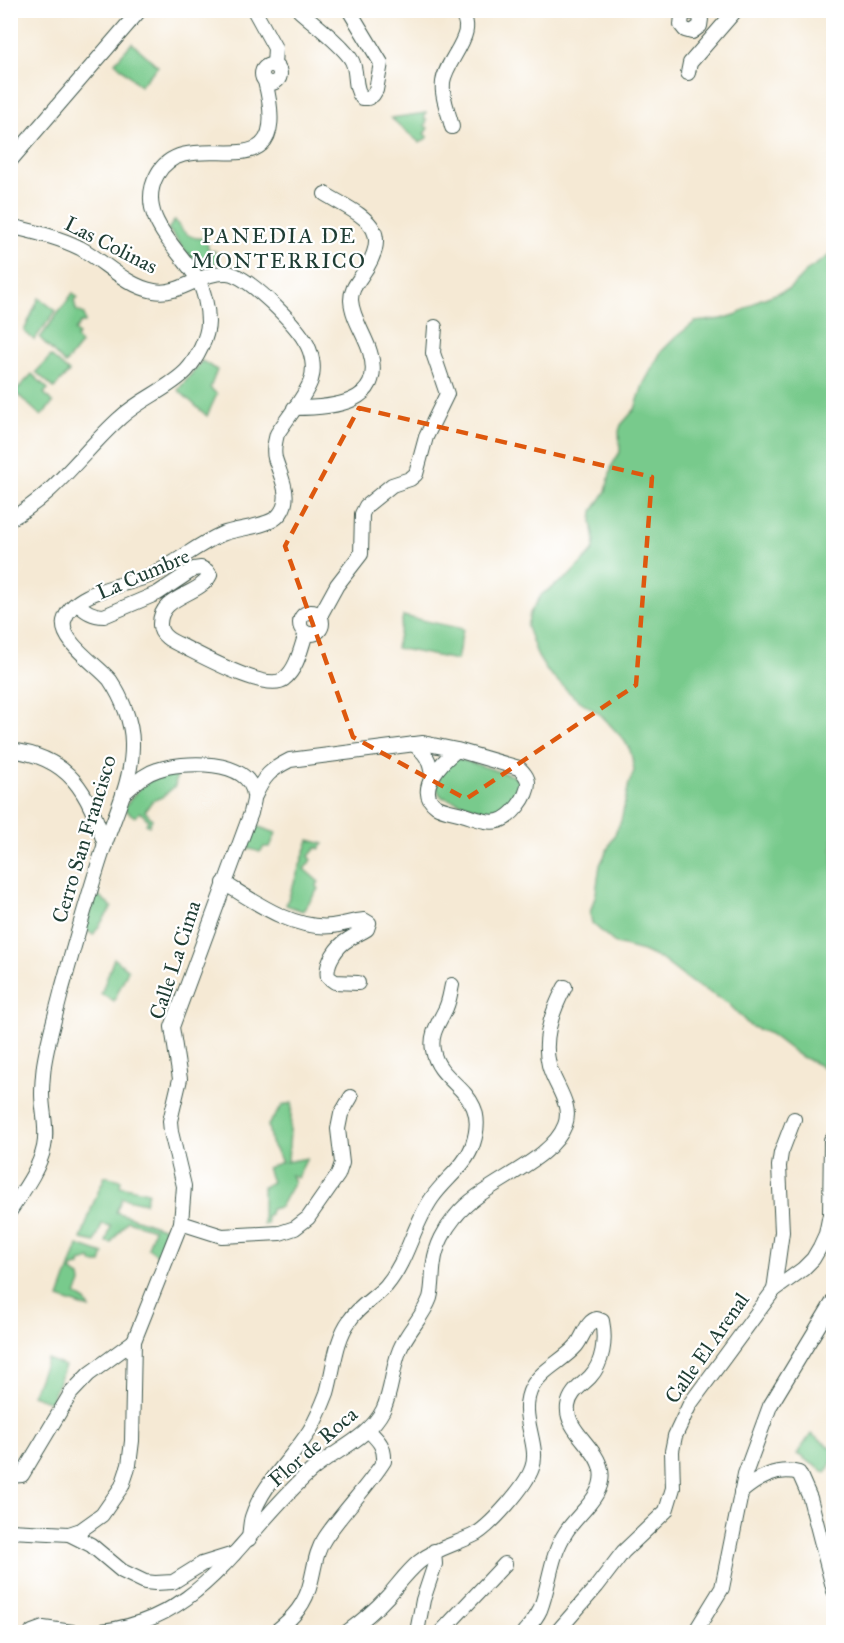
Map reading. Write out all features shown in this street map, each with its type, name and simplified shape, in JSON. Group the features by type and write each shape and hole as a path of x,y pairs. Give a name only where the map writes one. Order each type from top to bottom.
{"street":[{"path":"10,161 140,10"},
{"path":"10,519 44,496 121,416 167,387 188,369 200,349 208,324 207,306 198,280 154,217 152,194 157,175 170,161 190,153 248,151 264,143 269,135 271,81 280,72 274,65 275,48 254,10"},
{"path":"299,10 349,56 354,67 358,93 362,98 368,98 374,95 376,90 381,63 350,10"},
{"path":"452,128 443,83 448,65 466,35 467,25 464,15 458,10"},
{"path":"688,74 690,63 736,10"},
{"path":"77,603 112,586 151,575 197,546 222,534 268,523 278,517 284,505 285,491 283,477 275,458 275,442 277,434 294,408 327,408 352,400 364,392 372,370 371,355 352,307 351,295 354,286 372,260 377,238 374,229 364,218 325,194"},
{"name":"Las Colinas","path":"10,226 59,239 80,248 138,286 154,291 170,292 215,273 230,273 243,279 279,310 305,341 310,353 313,366 311,380 294,408"},
{"name":"La Cumbre","path":"77,603 90,614 104,616 158,594 194,570 201,568 210,575 206,582 172,601 166,607 159,625 162,633 169,639 218,664 267,682 282,681 294,667 306,633 300,625 303,615 310,612 320,616 337,585 361,554 362,514 366,506 392,485 410,479 419,468 426,436 447,393 434,352 435,327"},
{"name":"Cerro San Francisco","path":"10,1210 38,1164 45,1146 42,1094 49,1040 80,920 123,794 131,760 131,728 123,704 111,683 68,638 64,629 64,620 77,603"},
{"name":"Calle La Cima","path":"91,1524 112,1502 122,1486 129,1465 132,1442 134,1341 181,1223 184,1186 170,1121 180,1079 172,1027 262,778 290,760 423,743 457,750"},
{"path":"413,744 430,760 432,776"},
{"path":"10,750 27,752 45,758 62,768 75,781 94,810 105,844"},
{"path":"457,750 519,768 525,775 528,783 524,798 506,818 497,822 486,821 435,806 429,797 428,786 432,776 457,750"},
{"path":"123,794 140,778 157,770 197,763 217,765 243,776 251,785 255,796"},
{"path":"94,810 106,812 118,808"},
{"path":"224,883 266,908 301,924 331,926 364,920 369,923 367,929 349,939 340,948 329,962 327,970 328,977 335,982 358,983"},
{"path":"249,1539 252,1518 262,1495 309,1431 319,1413 349,1320 386,1286 432,1198 466,1160 473,1143 477,1123 472,1104 445,1073 433,1050 435,1027 445,1011 452,986"},
{"name":"Flor de Roca","path":"91,1632 115,1631 142,1624 172,1607 202,1585 236,1554 310,1472 368,1430 381,1413 387,1401 400,1349 430,1296 434,1259 444,1232 469,1202 554,1144 564,1127 567,1110 549,1064 547,1040 552,1014 565,987"},
{"path":"181,1223 222,1236 280,1233 296,1228 308,1218 338,1175 342,1163 338,1129 341,1114 351,1097"},
{"path":"774,1290 782,1232 779,1166 781,1153 794,1119"},
{"name":"Calle El Arenal","path":"557,1632 623,1552 666,1511 673,1488 672,1451 680,1422 690,1404 774,1290 791,1279 813,1258 826,1234 830,1214 831,1140"},
{"path":"695,1632 723,1588 745,1474 770,1406 834,1300"},
{"path":"347,1632 387,1597 415,1565 434,1551 483,1529 491,1523 516,1493 530,1474 534,1461 527,1418 531,1388 576,1346 591,1320 597,1318 602,1321 603,1347 600,1361 590,1377 570,1397 568,1410 572,1423 600,1465 602,1480 600,1487 561,1541 555,1554 539,1612 524,1632"},
{"path":"16,1476 71,1394 89,1374 134,1341"},
{"path":"275,1632 290,1620 305,1600 312,1579 314,1562 325,1538 384,1461 385,1452 381,1443 368,1430"},
{"path":"741,1491 771,1473 792,1471 800,1473 810,1497 834,1591"},
{"path":"69,1534 91,1524 91,1545"},
{"path":"10,1531 69,1534 91,1545 122,1571 145,1582 154,1583 173,1582 202,1564 236,1554"},
{"path":"417,1632 423,1600 435,1564 434,1551"},
{"path":"441,1632 505,1564"},
{"path":"32,1632 44,1628 73,1632"}],"highlighted area":[{"path":"359,408 652,477 636,685 466,799 353,737 285,546"}],"green space":[{"path":"132,43 158,66 140,86 115,62"},
{"path":"426,113 424,119 427,120 425,126 428,128 424,134 428,137 420,143 391,118"},
{"path":"175,220 188,235 206,238 209,251 215,251 216,263 199,268 168,229"},
{"path":"833,253 833,1072 798,1055 770,1034 750,1026 728,1003 691,982 662,960 643,951 616,944 592,923 590,913 600,865 621,821 629,783 634,771 633,762 624,740 601,715 574,697 547,671 538,657 527,627 530,613 542,594 568,577 593,551 595,542 593,511 606,491 612,465 620,452 621,425 635,409 643,385 661,352 695,322 722,319 738,314 759,300 789,289 809,269"},
{"path":"73,293 78,298 74,300 76,310 84,314 85,323 81,323 75,330 78,335 76,338 81,344 65,364 40,338"},
{"path":"39,298 56,311 34,340 24,331"},
{"path":"51,356 69,372 54,388 36,372"},
{"path":"202,361 217,370 210,388 217,394 207,416 178,390"},
{"path":"32,374 48,389 44,393 53,403 41,416 15,392"},
{"path":"403,616 463,629 457,660 396,648"},
{"path":"456,758 514,776 520,783 520,791 508,811 502,815 495,814 442,797 437,789 438,780 446,767"},
{"path":"178,769 175,786 162,797 152,801 145,811 152,819 149,826 146,824 148,820 140,812 135,817 124,809 135,793 146,783"},
{"path":"256,826 276,833 270,847 264,847 260,852 247,848"},
{"path":"309,840 324,844 319,849 317,847 309,856 312,860 304,869 319,882 316,886 318,889 303,911 286,905"},
{"path":"96,893 112,907 93,935 85,929"},
{"path":"114,958 128,970 114,1001 101,994"},
{"path":"292,1103 286,1162 307,1158 297,1178 291,1175 294,1182 280,1207 271,1209 270,1214 266,1216 267,1223 263,1225 263,1187 272,1182 267,1168 282,1162 271,1143 268,1125 283,1105"},
{"path":"105,1176 121,1180 120,1186 148,1192 145,1203 122,1198 116,1212 169,1230 159,1256 148,1248 154,1229 127,1221 111,1243 106,1242 111,1226 102,1224 95,1242 81,1239"},
{"path":"78,1245 104,1254 101,1263 93,1263 91,1259 80,1262 80,1266 73,1267 71,1272 80,1277 81,1283 76,1295 86,1301 90,1309 59,1298"},
{"path":"47,1359 65,1366 51,1402 32,1395"},
{"path":"811,1434 833,1449 833,1459 826,1473 797,1454"}],"district":[{"name":"PANEDIA DE MONTERRICO","path":"279,248"}]}
